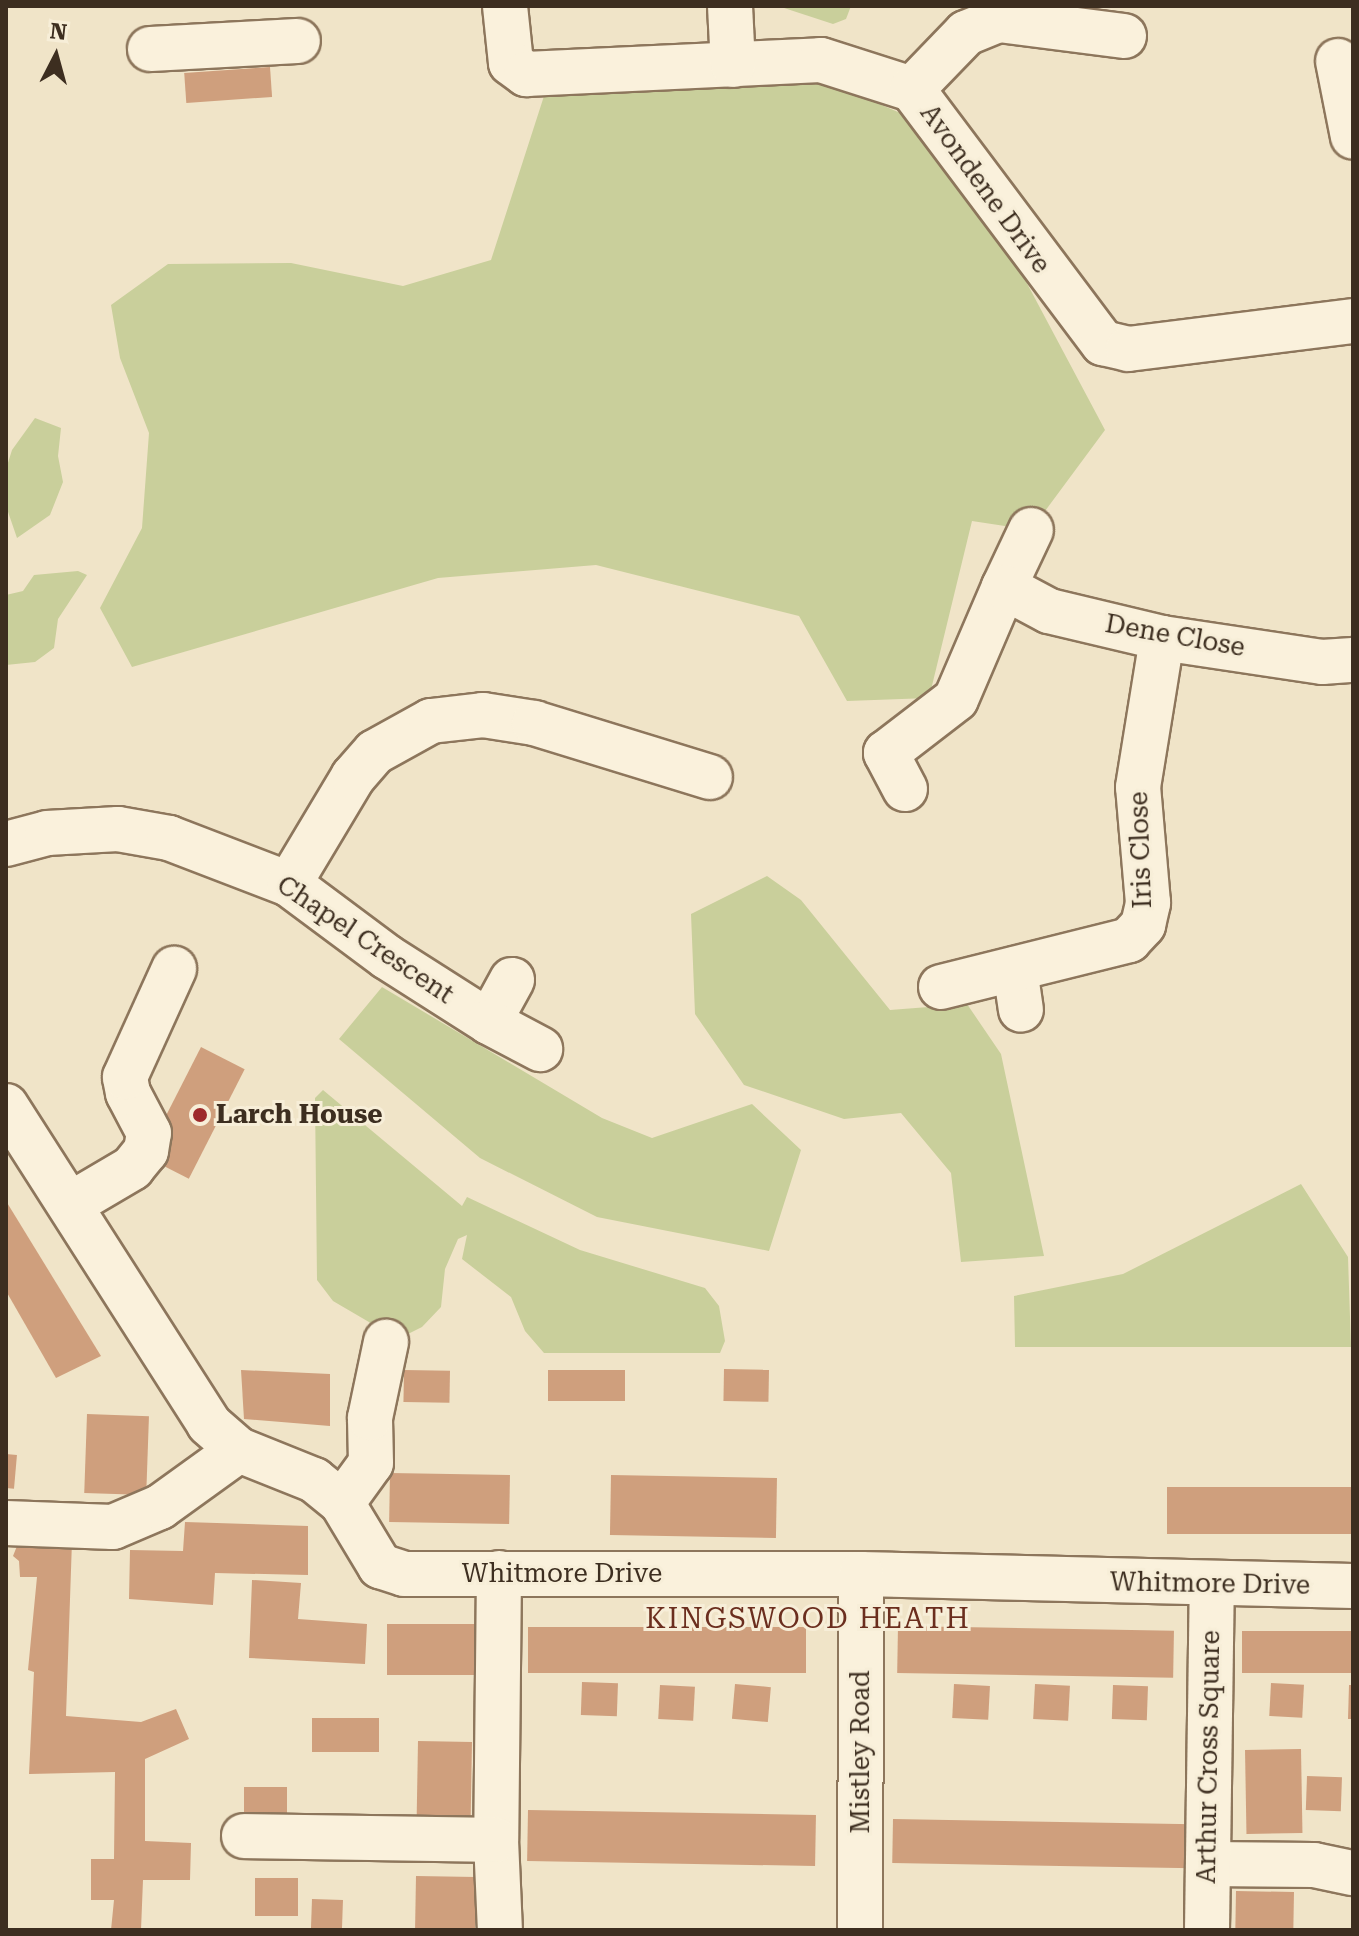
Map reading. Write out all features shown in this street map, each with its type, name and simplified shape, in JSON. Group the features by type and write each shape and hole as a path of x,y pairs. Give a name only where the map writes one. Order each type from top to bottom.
{"street":[{"name":"Avondene Drive","path":"505,6 511,63 526,74 821,60 912,89 1103,343 1128,349 1353,321"},
{"path":"730,6 733,65"},
{"path":"912,89 966,33 999,20 1124,36"},
{"path":"150,49 240,24 298,41"},
{"path":"1338,61 1353,137"},
{"path":"905,789 886,753 956,699 1031,530"},
{"name":"Dene Close","path":"1004,587 1049,611 1162,638 1322,662 1353,660"},
{"name":"Iris Close","path":"941,987 1018,990 1129,940 1143,925 1148,903 1138,787 1162,638"},
{"path":"289,884 368,760 405,732 431,721 483,715 534,723 710,777"},
{"name":"Chapel Crescent","path":"6,844 47,833 118,829 211,850 289,884 387,957 489,1022 540,1049"},
{"path":"71,1204 132,1168 146,1151 149,1133 128,1093 125,1077 174,969"},
{"path":"489,1022 512,980"},
{"name":"Whitmore Drive","path":"6,1106 209,1424 239,1450 314,1480 342,1503 380,1566 404,1574 861,1574 1353,1586"},
{"path":"342,1503 371,1463 370,1418 386,1342"},
{"path":"6,1523 113,1527 160,1507 239,1450"},
{"path":"499,1573 496,1840 500,1930"},
{"name":"Mistley Road","path":"860,1930 861,1574"},
{"name":"Arthur Cross Square","path":"1207,1930 1212,1584"},
{"path":"244,1836 496,1840"},
{"path":"1208,1864 1314,1865 1353,1873"}],"green space":[{"path":"778,6 851,6 846,19 833,24"},
{"path":"828,82 947,133 1105,430 1031,530 972,521 929,698 847,701 799,616 596,565 438,578 132,667 100,608 142,528 149,433 120,358 111,305 168,264 291,263 403,286 491,260 544,96"},
{"path":"35,418 61,428 58,456 63,482 50,515 17,538 6,506 6,469 12,450"},
{"path":"78,571 87,575 58,619 54,648 35,662 6,665 6,595 23,591 34,575"},
{"path":"767,876 801,900 890,1010 967,1004 1001,1054 1044,1256 961,1262 951,1173 901,1113 844,1119 744,1085 695,1014 691,914"},
{"path":"382,987 602,1118 652,1138 752,1104 801,1150 769,1251 597,1217 480,1158 339,1039"},
{"path":"323,1090 462,1206 467,1197 580,1250 705,1288 719,1306 725,1341 720,1353 544,1353 525,1331 511,1297 462,1259 467,1235 458,1239 445,1269 441,1307 422,1327 398,1339 333,1301 317,1280 315,1098"},
{"path":"1301,1184 1348,1257 1351,1347 1015,1347 1014,1296 1123,1274"}],"building":[{"path":"270,67 272,97 186,103 184,73"},
{"name":"Larch House","path":"201,1047 245,1069 189,1179 145,1157"},
{"path":"6,1201 101,1356 56,1378 6,1291"},
{"path":"724,1369 769,1370 768,1402 723,1401"},
{"path":"241,1370 330,1374 330,1426 244,1419"},
{"path":"404,1370 450,1371 449,1403 403,1402"},
{"path":"548,1370 625,1370 625,1401 548,1401"},
{"path":"87,1414 149,1416 146,1495 84,1493"},
{"path":"6,1454 17,1455 14,1489 6,1488"},
{"path":"390,1473 510,1475 509,1524 389,1522"},
{"path":"611,1475 777,1478 776,1538 610,1535"},
{"path":"1167,1487 1352,1487 1352,1534 1167,1534"},
{"path":"185,1522 308,1526 308,1575 215,1573 213,1605 129,1599 130,1550 183,1551"},
{"path":"19,1541 72,1541 66,1716 141,1722 176,1709 189,1739 145,1759 145,1841 191,1843 190,1880 143,1880 141,1930 111,1930 114,1900 91,1900 91,1859 114,1859 115,1772 29,1774 34,1672 28,1670 37,1577 20,1577 19,1561 13,1556"},
{"path":"252,1580 301,1583 298,1619 367,1624 365,1664 249,1658"},
{"path":"387,1624 486,1624 486,1675 387,1675"},
{"path":"898,1626 1174,1631 1173,1678 897,1673"},
{"path":"528,1627 806,1627 806,1673 528,1673"},
{"path":"1242,1631 1353,1631 1353,1673 1242,1673"},
{"path":"582,1682 618,1683 617,1716 581,1715"},
{"path":"1271,1683 1304,1685 1302,1718 1269,1716"},
{"path":"735,1684 771,1687 768,1722 732,1719"},
{"path":"954,1684 990,1686 988,1720 952,1718"},
{"path":"1035,1684 1070,1686 1068,1721 1033,1719"},
{"path":"660,1685 695,1687 693,1721 658,1719"},
{"path":"1113,1685 1148,1686 1147,1720 1112,1719"},
{"path":"1349,1685 1353,1685 1353,1719 1348,1719"},
{"path":"312,1718 379,1718 379,1752 312,1752"},
{"path":"418,1741 472,1742 470,1828 416,1827"},
{"path":"1301,1749 1302,1833 1246,1834 1245,1750"},
{"path":"1307,1776 1342,1777 1341,1811 1306,1810"},
{"path":"244,1787 287,1787 287,1825 244,1825"},
{"path":"528,1810 816,1815 815,1866 527,1861"},
{"path":"893,1819 1194,1824 1193,1868 892,1863"},
{"path":"416,1876 476,1877 475,1930 415,1930"},
{"path":"255,1878 298,1878 298,1916 255,1916"},
{"path":"1236,1891 1294,1892 1293,1930 1235,1930"},
{"path":"312,1899 343,1900 342,1930 311,1930"}],"place":[{"name":"Larch House","path":"200,1115"}],"district":[{"name":"KINGSWOOD HEATH","path":"808,1619"}]}
